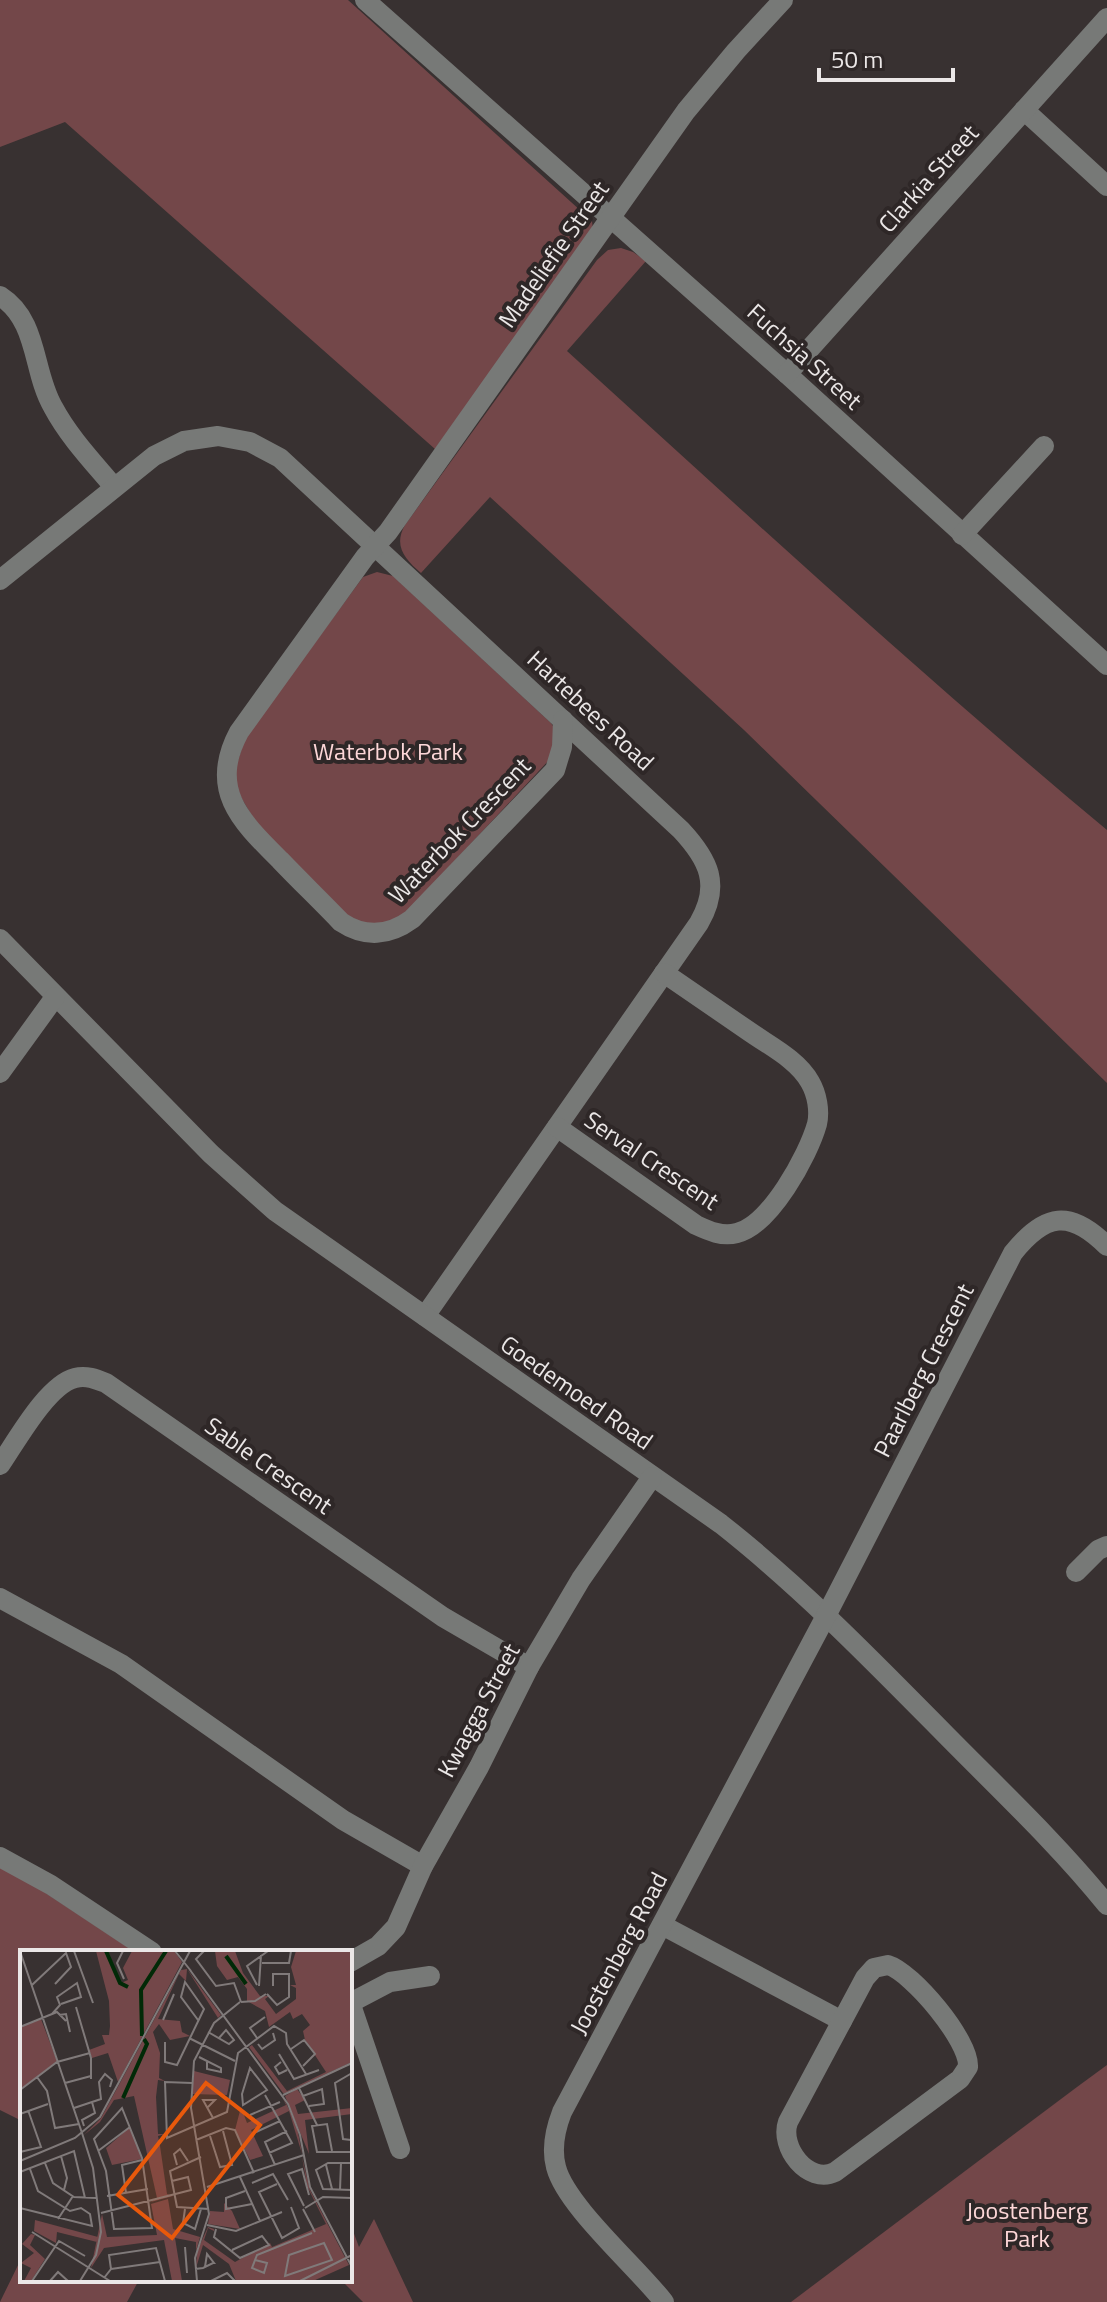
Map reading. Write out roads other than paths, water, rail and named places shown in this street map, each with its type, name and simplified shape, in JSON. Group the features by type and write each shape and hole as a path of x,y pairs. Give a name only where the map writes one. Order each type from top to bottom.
{"street":[{"name":"Fuchsia Street","path":"365,0 787,374 1107,665"},
{"name":"Madeliefie Street","path":"376,545 397,520 686,111 783,0"},
{"name":"Clarkia Street","path":"787,374 1107,18"},
{"path":"1024,110 1107,186"},
{"path":"0,296 15,309 28,330 50,404 77,443 114,487"},
{"name":"Hartebees Road","path":"0,580 168,447 201,437 234,438 266,449 280,458 376,545 681,830 705,859 711,887 706,911 425,1316"},
{"path":"962,535 1044,446"},
{"name":"Waterbok Crescent","path":"376,545 233,743 227,768 234,807 241,819 341,922 359,931 379,933 391,931 412,919 555,770 562,747 563,720"},
{"name":"Goedemoed Road","path":"0,939 242,1183 287,1220 721,1524 773,1564 827,1614 1047,1837 1107,1905"},
{"name":"Serval Crescent","path":"557,1127 696,1225 711,1231 725,1235 752,1227 775,1205 817,1123 818,1110 810,1082 790,1060 664,973"},
{"path":"0,1073 55,997"},
{"name":"Paarlberg Crescent","path":"827,1614 1013,1253 1038,1226 1053,1220 1082,1225 1107,1246"},
{"name":"Sable Crescent","path":"0,1465 48,1397 61,1385 74,1378 89,1377 106,1383 433,1609 529,1667"},
{"name":"Kwagga Street","path":"352,1961 378,1946 396,1927 423,1866 479,1767 529,1667 581,1579 652,1477"},
{"path":"1076,1572 1098,1550 1107,1546"},
{"path":"0,1598 121,1664 343,1820 423,1866"},
{"name":"Joostenberg Road","path":"664,2302 567,2192 556,2167 554,2140 562,2112 827,1614"},
{"path":"0,1857 51,1885 149,1950"},
{"path":"662,1925 842,2021"},
{"path":"881,1966 894,1967 936,2007 966,2051 968,2067 960,2079 835,2172 819,2176 809,2171 790,2150 785,2130 842,2021 869,1972 881,1966"},
{"path":"352,2001 390,1982 430,1976"},
{"path":"352,2008 400,2149"}],"park label":[{"name":"Waterbok Park","path":"388,751"},
{"name":"Joostenberg Park","path":"1027,2224"}]}
